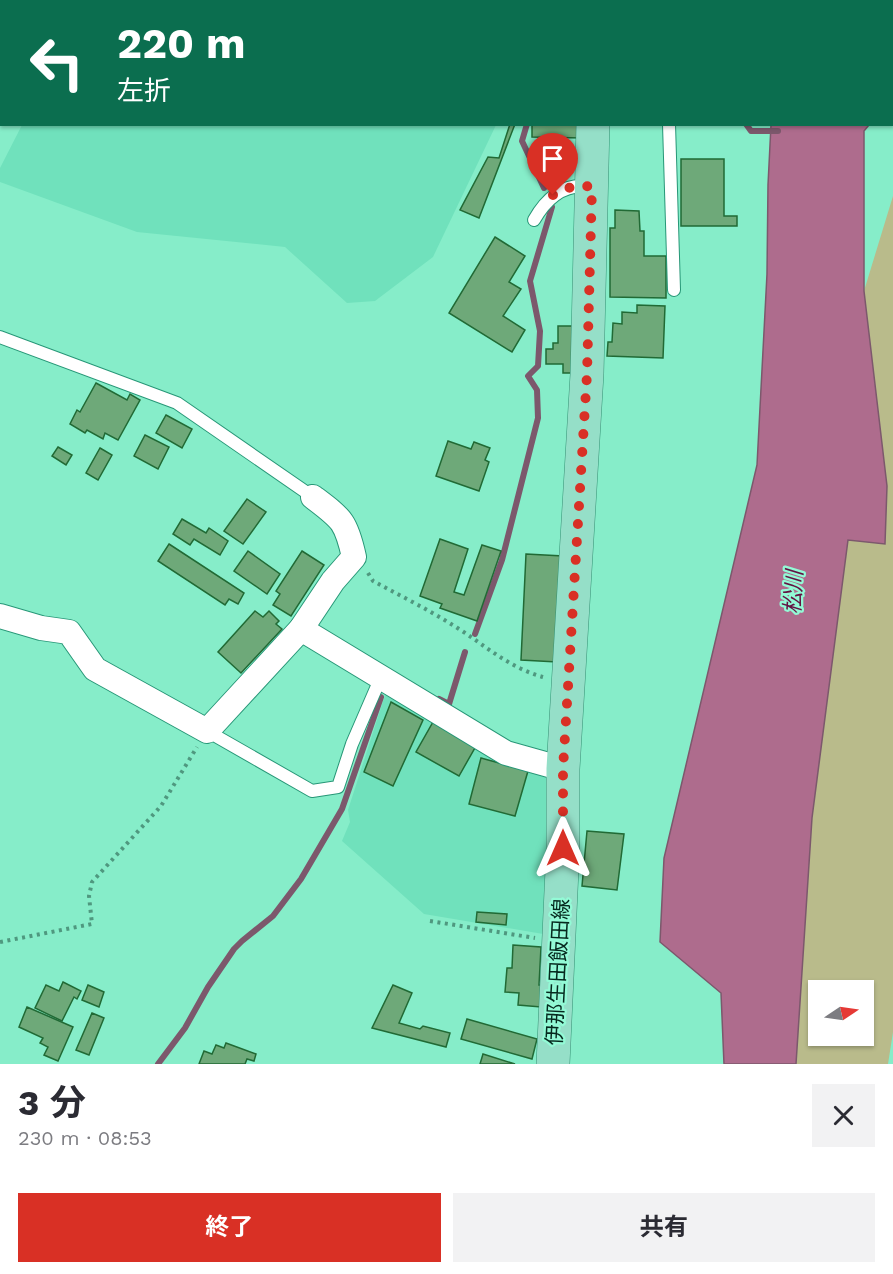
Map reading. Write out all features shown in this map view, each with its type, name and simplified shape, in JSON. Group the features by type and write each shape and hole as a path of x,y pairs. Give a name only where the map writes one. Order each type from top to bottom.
{"main road":[{"name":"伊那生田飯田線","path":"554,1064 563,848 563,769 587,374 594,126"}],"street":[{"path":"0,616 41,628 69,632 95,669 207,731 301,629 333,581 354,557 349,535 340,518 314,497"},
{"path":"301,629 506,753 563,769"}],"lane":[{"path":"669,126 674,291"},
{"path":"534,220 543,204 564,189 592,187"},
{"path":"0,337 177,403 314,497"},
{"path":"207,731 312,791 338,787 352,744 381,678"}],"path":[{"path":"354,557 362,563 373,581 459,629 499,658 525,672 568,685"},
{"path":"0,942 92,924 89,896 92,882 161,806 207,731"},
{"path":"430,921 559,941"}],"shaded area":[{"path":"21,126 496,126 433,257 375,301 347,303 285,247 137,232 0,182 0,168"},
{"path":"893,196 893,1032 888,1064 796,1064 812,818 848,540 885,544 887,486 864,291"},
{"path":"385,695 487,750 552,772 549,935 424,914 342,841 350,822 348,810"}],"water":[{"name":"松川","path":"771,126 868,126 864,131 864,291 887,486 885,544 848,540 812,818 796,1064 724,1064 721,993 660,942 664,858 757,465 767,274"}],"building":[{"path":"509,126 514,126 479,218 460,210 488,157 499,158"},
{"path":"532,126 583,126 583,138 532,137"},
{"path":"681,159 724,159 724,216 737,216 737,226 681,226"},
{"path":"615,210 639,211 640,231 644,231 644,256 666,256 666,298 610,297 610,228 615,228"},
{"path":"495,237 525,256 509,282 521,289 503,316 525,330 512,352 449,313"},
{"path":"637,305 665,306 663,358 607,356 608,342 612,342 613,323 622,324 622,312 637,313"},
{"path":"558,326 579,326 574,373 563,373 563,364 546,364 546,349 553,349 553,343 558,343"},
{"path":"96,383 127,400 130,394 140,400 118,440 105,433 103,439 87,430 85,433 70,424 77,410 80,412"},
{"path":"166,415 192,429 182,448 156,433"},
{"path":"145,435 169,447 158,469 134,456"},
{"path":"448,441 471,449 474,442 490,448 485,460 489,462 479,491 436,476"},
{"path":"58,447 72,455 66,465 52,456"},
{"path":"100,448 112,455 98,480 86,473"},
{"path":"247,499 266,512 243,544 224,531"},
{"path":"182,519 206,533 209,528 228,541 220,555 194,539 190,545 173,534"},
{"path":"440,539 468,549 454,592 464,595 482,545 501,551 477,621 440,608 442,604 420,596"},
{"path":"169,544 244,593 238,604 229,599 225,605 158,561"},
{"path":"248,551 280,574 267,594 234,571"},
{"path":"302,551 324,565 291,616 273,605 280,594 276,591"},
{"path":"526,554 563,556 557,662 521,660"},
{"path":"255,611 263,617 269,611 279,621 276,624 282,629 241,673 218,652"},
{"path":"391,702 423,720 393,786 364,772"},
{"path":"433,722 476,746 459,776 416,752"},
{"path":"481,758 528,771 515,816 469,804"},
{"path":"587,831 624,834 617,890 582,886"},
{"path":"477,912 507,914 506,925 476,922"},
{"path":"513,945 541,947 539,985 542,985 541,1007 518,1005 519,993 505,992 507,968 512,968"},
{"path":"63,982 81,991 77,999 74,997 62,1021 35,1008 46,985 59,991"},
{"path":"88,985 104,992 99,1007 82,1000"},
{"path":"393,985 412,993 399,1023 420,1029 423,1026 450,1033 446,1047 372,1028"},
{"path":"27,1007 73,1027 58,1061 44,1055 48,1047 40,1043 43,1038 19,1027"},
{"path":"92,1013 104,1018 89,1055 76,1050"},
{"path":"467,1019 537,1039 532,1059 461,1039"},
{"path":"226,1043 256,1054 254,1061 247,1059 245,1064 199,1064 204,1051 212,1054 216,1045 224,1048"},
{"path":"483,1054 515,1064 480,1064"}],"waterway":[{"path":"526,126 522,141 544,188"},
{"path":"747,126 751,131 778,131"},
{"path":"475,634 502,560 538,418 537,390 528,376 538,366 540,331 530,281 552,207"},
{"path":"439,699 449,704 465,652"},
{"path":"158,1064 185,1028 208,987 234,949 273,916 301,879 342,809 381,697"}],"route":[{"path":"553,195 564,189 592,187 587,374 563,769 563,848"}]}
